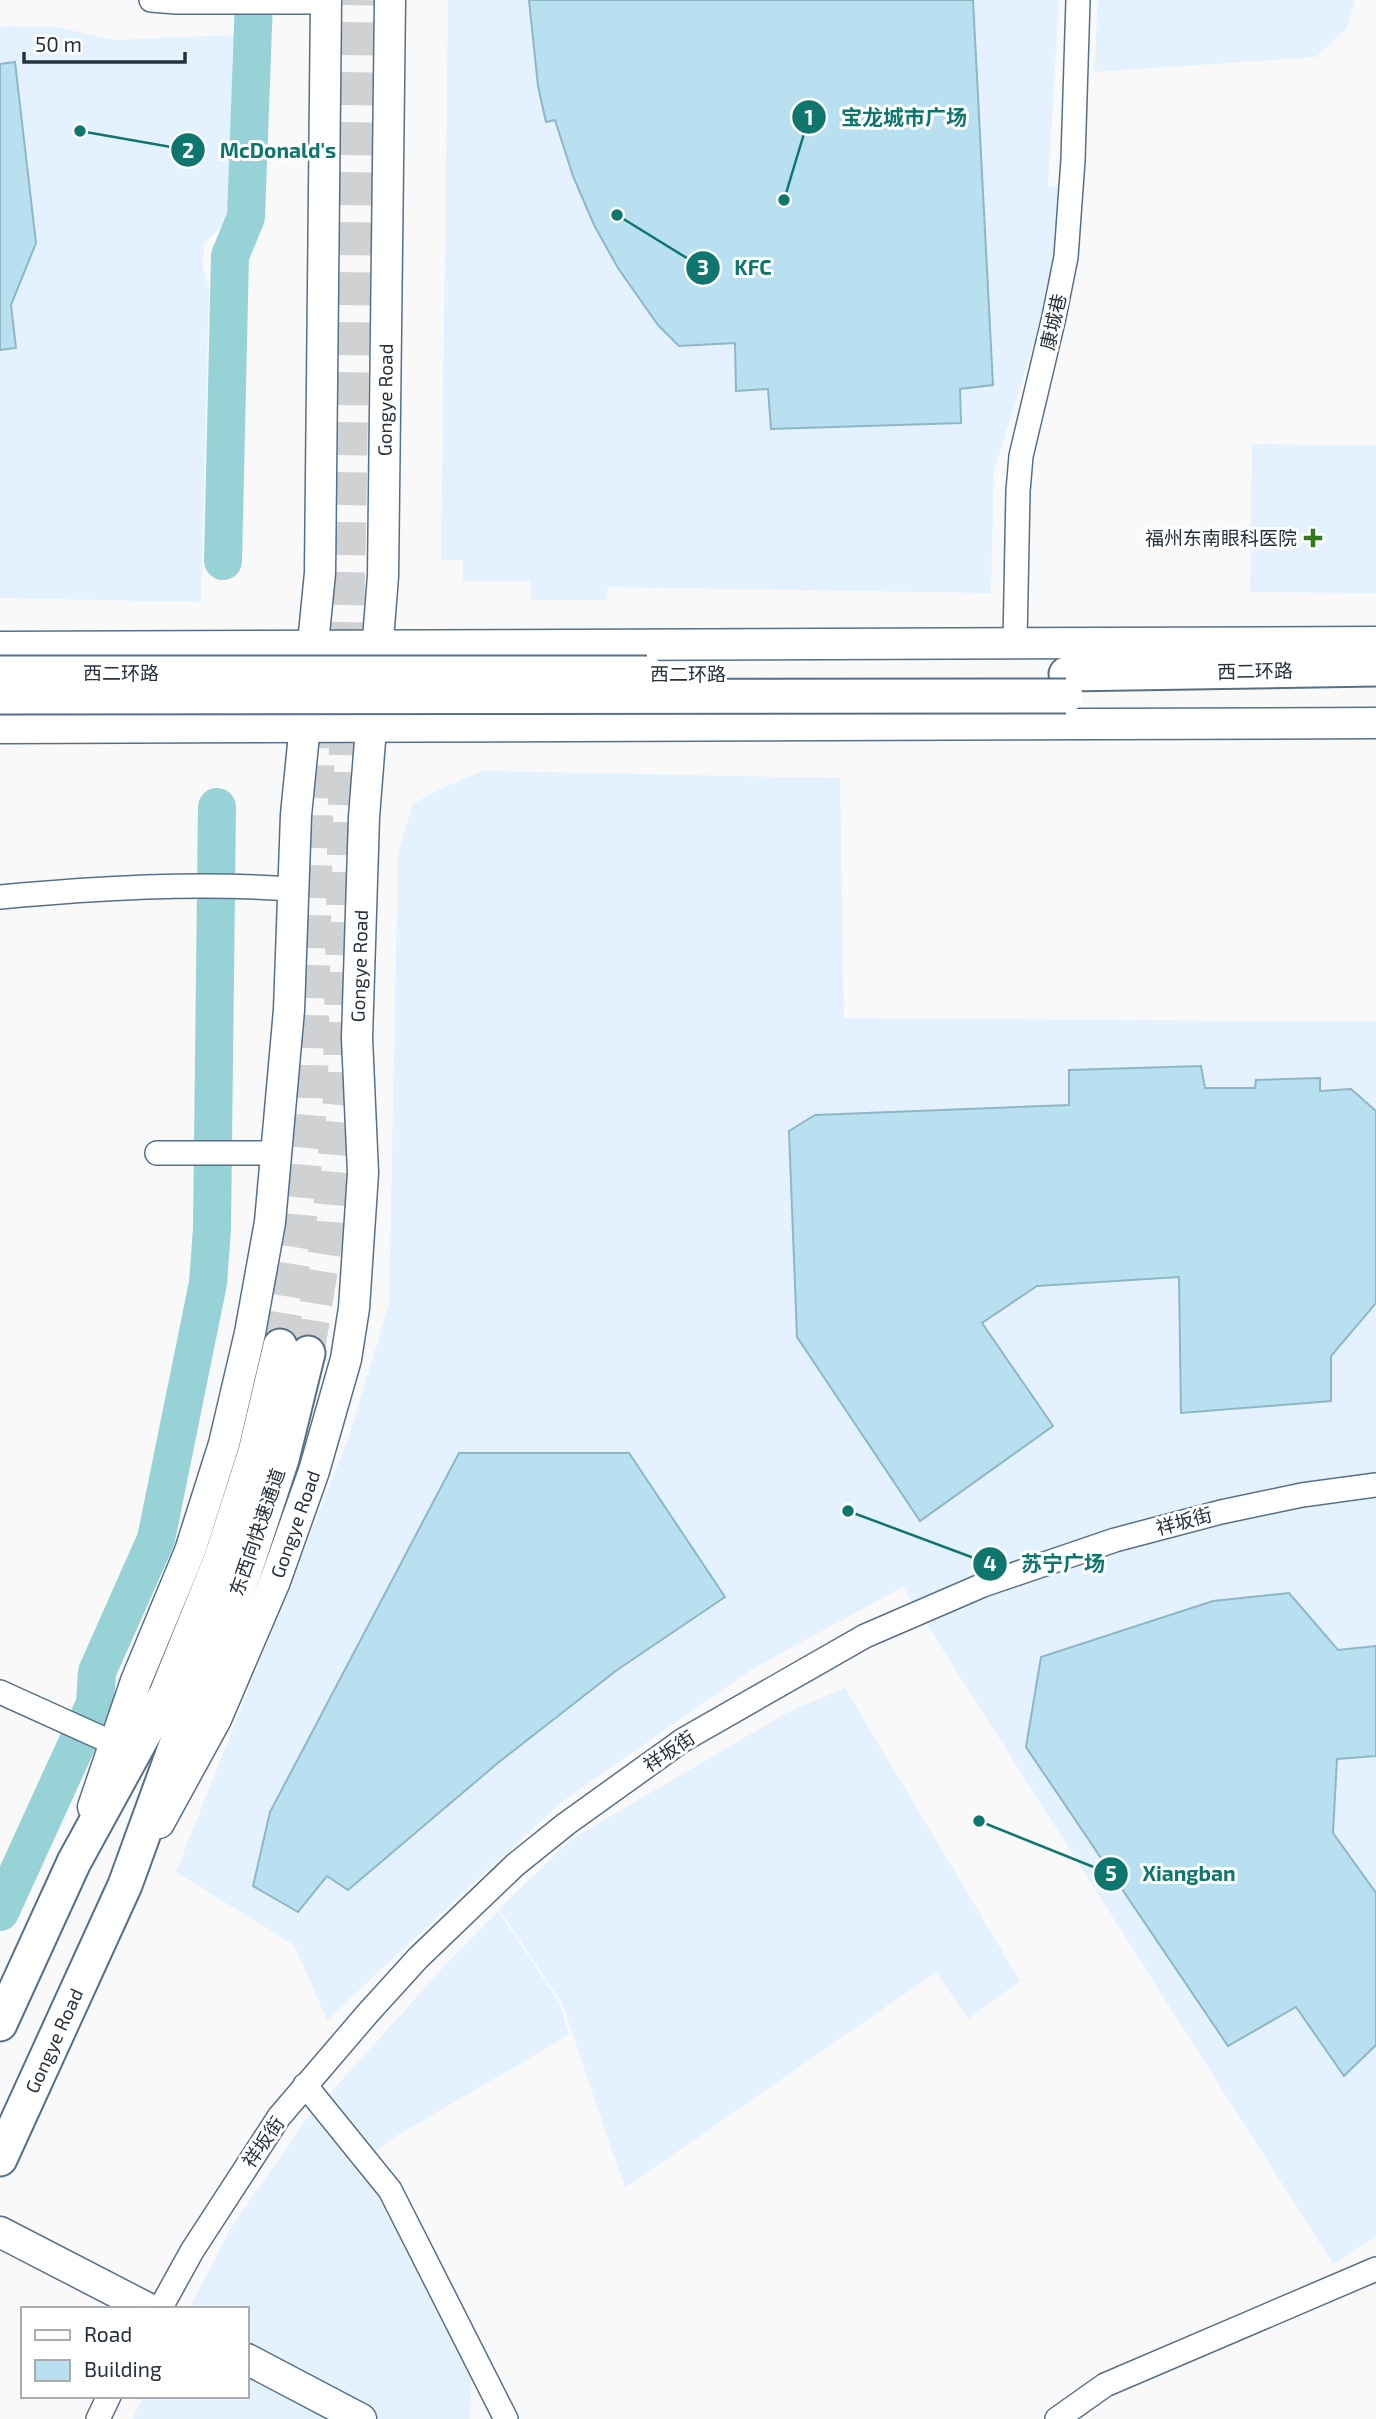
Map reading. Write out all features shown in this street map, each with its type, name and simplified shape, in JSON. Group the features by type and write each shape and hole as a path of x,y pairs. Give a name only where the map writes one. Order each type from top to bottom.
{"highway":[{"name":"西二环路","path":"0,697 1066,685 1376,669"},
{"name":"西二环路","path":"0,673 1066,685 1376,692"},
{"name":"东西向快速通道","path":"178,1700 245,1571 282,1460 294,1349"},
{"name":"Gongye Road","path":"0,2159 125,1885 178,1700"},
{"path":"0,2024 74,1862 178,1700"}],"main road":[{"name":"Gongye Road","path":"125,1885 216,1719 275,1581 314,1471 346,1359 354,1308 363,1173 357,1038 364,817 383,576 390,0"},
{"path":"74,1862 104,1739 136,1681 190,1551 225,1444 250,1333 270,1222 289,1010 296,815 320,573 326,1"},
{"path":"0,647 1376,642"},
{"path":"0,728 1376,723"},
{"path":"0,2232 145,2307"},
{"path":"0,2253 103,2307"},
{"path":"248,2361 361,2419"},
{"path":"248,2383 316,2419"}],"street":[{"path":"151,0 281,3 326,1"},
{"name":"康城巷","path":"1015,642 1019,472 1066,257 1073,160 1078,0"},
{"path":"0,897 103,888 201,885 293,889"},
{"path":"157,1153 276,1153"},
{"name":"祥坂街","path":"161,2307 240,2174 305,2085 418,1958 540,1844 683,1741 865,1636 908,1616 1045,1562 1221,1512 1303,1495 1376,1485"},
{"path":"0,1692 104,1739"},
{"path":"305,2085 390,2190 506,2419"},
{"path":"1057,2419 1105,2385 1375,2270"},
{"path":"98,2419 108,2398"}],"shaded area":[{"path":"448,0 1059,0 1048,186 1064,187 1057,253 1049,295 994,471 991,593 608,587 607,600 531,600 530,581 463,581 463,560 441,560"},
{"path":"1098,0 1355,0 1347,28 1316,57 1094,72"},
{"path":"0,26 56,27 114,40 236,35 231,217 204,243 203,267 209,290 201,602 0,598"},
{"name":"福州东南眼科医院","path":"1252,444 1376,446 1376,593 1250,592"},
{"path":"483,771 840,778 844,1018 1376,1022 1376,2236 1342,2259 1333,2264 903,1587 752,1669 559,1804 327,2020 294,1945 176,1872 349,1436 389,1304 398,854 413,804 442,788"},
{"path":"845,1688 1020,1981 968,2019 936,1972 625,2188 562,2003 499,1909 570,1840 788,1712"},
{"path":"498,1911 559,2002 569,2035 391,2139 362,2164 472,2368 470,2419 132,2419 143,2398 248,2398 248,2307 190,2307 232,2226 306,2120 449,1961"}],"building":[{"path":"529,0 973,0 993,385 960,389 961,423 771,429 768,389 736,391 735,343 679,346 658,325 618,268 594,225 573,176 555,120 546,122 538,86"},
{"path":"15,62 36,243 11,305 16,348 0,350 0,64"},
{"path":"1201,1066 1205,1088 1255,1088 1256,1080 1320,1078 1320,1091 1351,1089 1376,1111 1376,1303 1331,1356 1331,1401 1181,1413 1179,1277 1037,1286 982,1323 1053,1426 920,1521 797,1337 789,1131 815,1115 1069,1105 1069,1070"},
{"path":"459,1453 629,1453 725,1597 617,1670 499,1762 348,1890 327,1876 298,1912 253,1886 270,1812"},
{"path":"1289,1593 1338,1650 1376,1646 1376,1756 1337,1759 1333,1833 1376,1893 1376,2045 1344,2076 1296,2007 1228,2046 1026,1747 1041,1657 1213,1601"}],"waterway":[{"path":"223,561 230,256 246,217 254,0"},
{"path":"0,1912 95,1704 97,1672 156,1539 208,1283 212,1229 217,807"}],"tunnel":[{"path":"308,1353 328,1228 339,1103 359,0"},
{"path":"280,1346 300,1224 311,1102 319,702"}],"place":[{"name":"McDonald's","path":"80,131"},
{"name":"宝龙城市广场","path":"784,200"},
{"name":"KFC","path":"617,215"},
{"name":"福州东南眼科医院","path":"1313,538"},
{"name":"苏宁广场","path":"848,1511"},
{"name":"Xiangban","path":"979,1821"}]}
